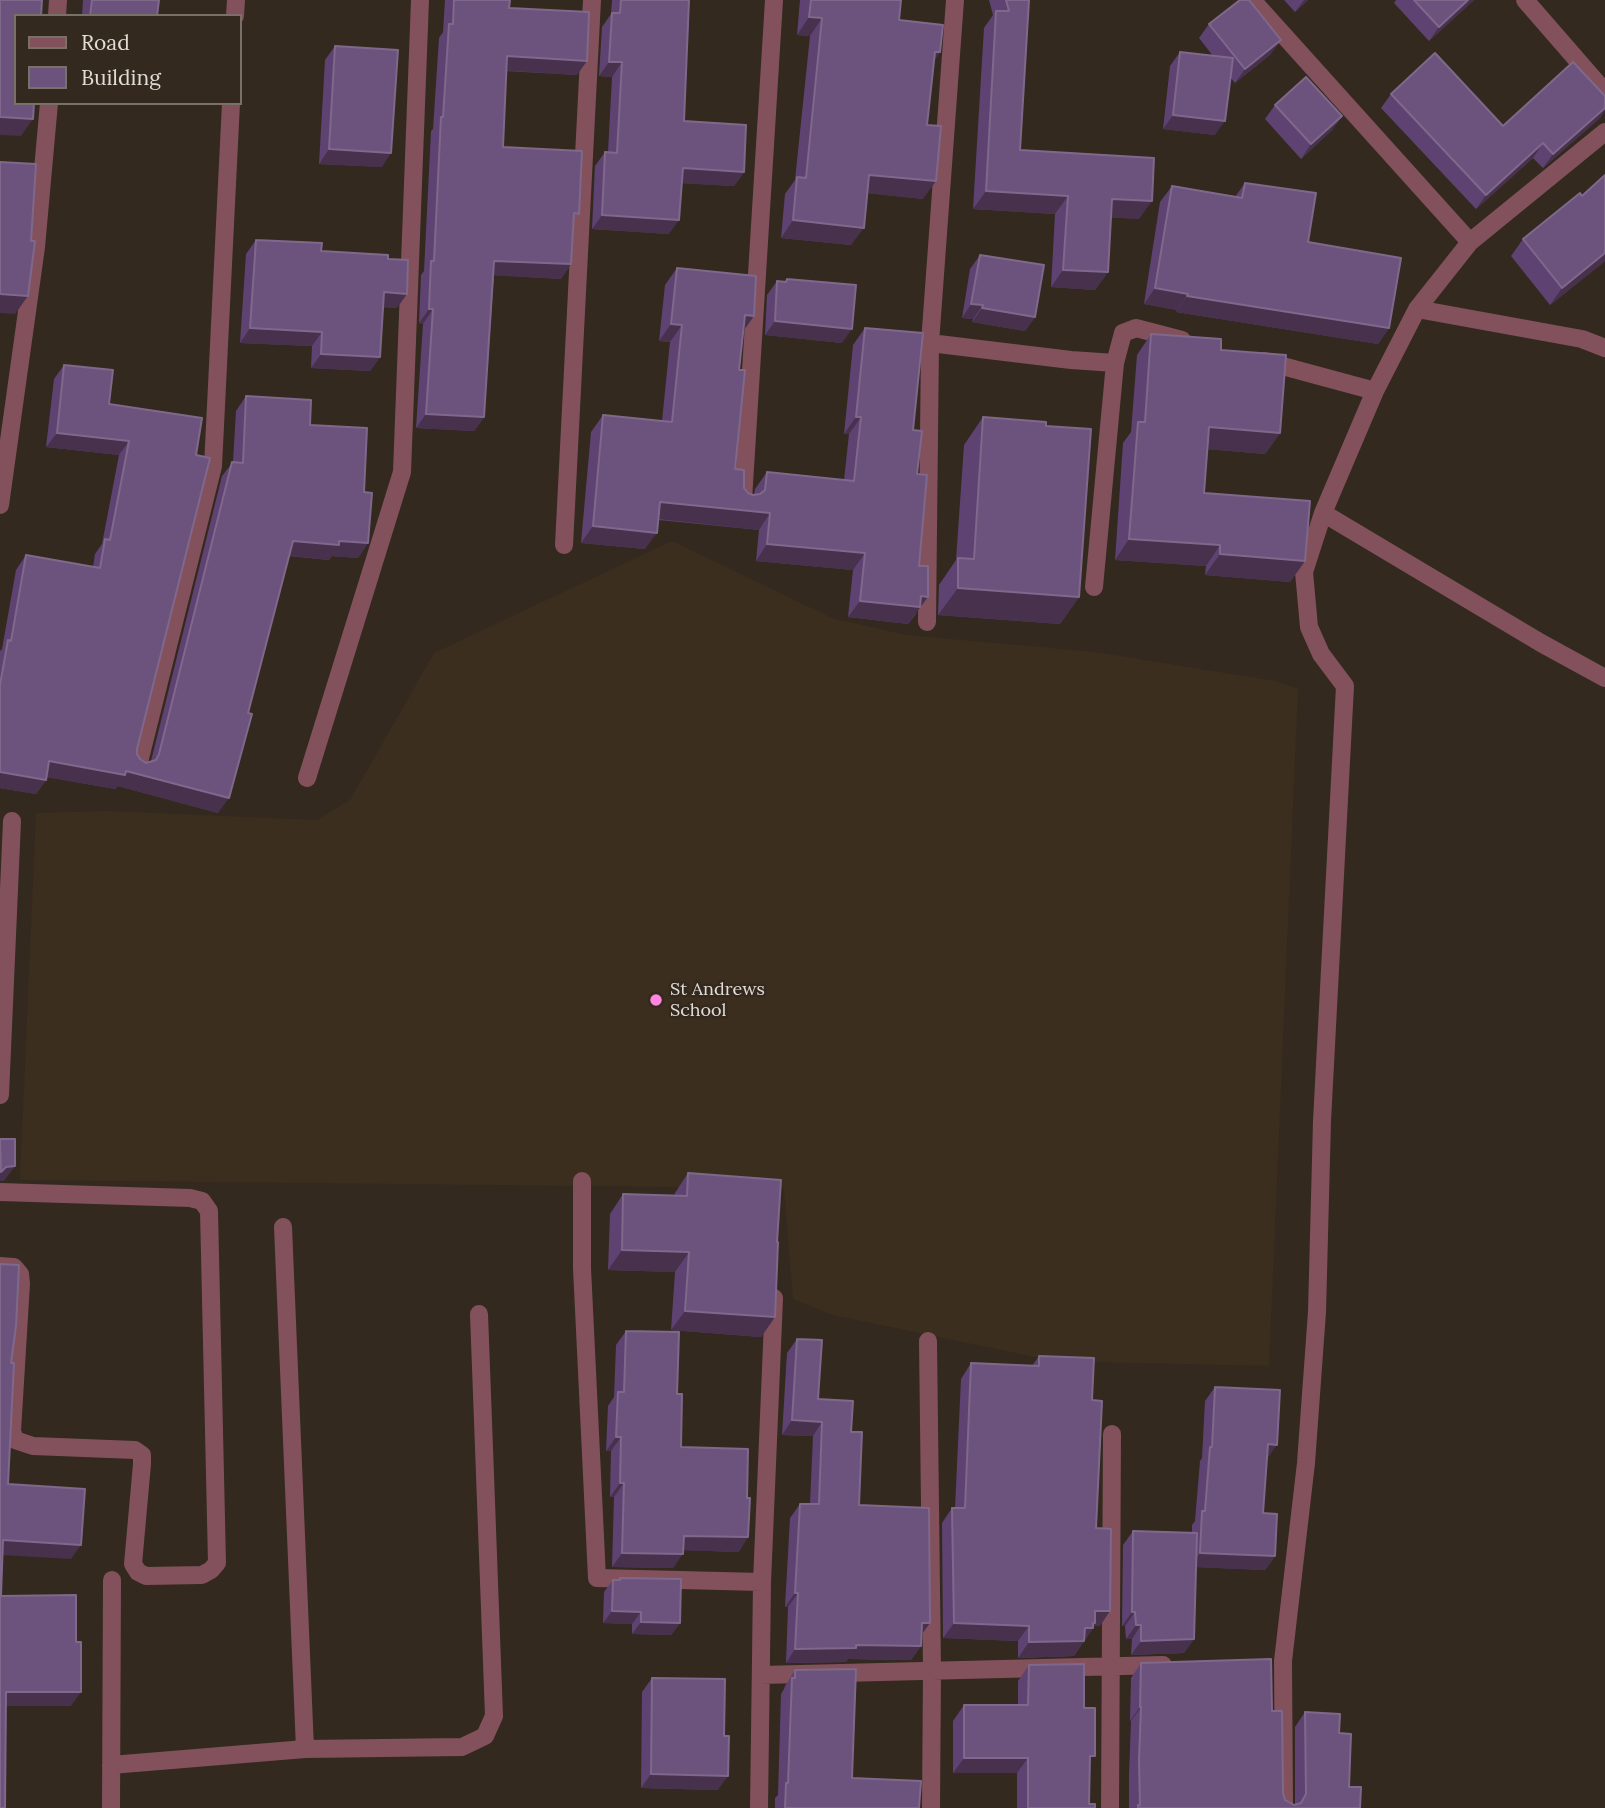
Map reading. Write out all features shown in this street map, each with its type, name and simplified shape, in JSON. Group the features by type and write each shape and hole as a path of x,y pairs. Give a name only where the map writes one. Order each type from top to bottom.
{"street":[{"path":"307,778 402,472 419,0"},
{"path":"564,545 592,0"},
{"path":"743,501 775,0"},
{"path":"927,622 930,343 955,0"},
{"path":"1252,0 1470,242"},
{"path":"1525,0 1605,92"},
{"path":"0,505 36,247 49,105"},
{"path":"138,766 214,466 231,105"},
{"path":"1284,1808 1277,1661 1306,1463 1316,1326 1322,1121 1345,686 1321,654 1309,627 1304,572 1323,513 1375,391 1417,309 1470,242 1605,132"},
{"path":"1417,309 1582,339 1605,348"},
{"path":"1094,587 1115,363 1123,333 1136,328 1202,345"},
{"path":"930,343 1115,363"},
{"path":"1242,356 1375,391"},
{"path":"1323,513 1541,643 1605,678"},
{"path":"0,1095 12,821"},
{"path":"582,1181 582,1268 597,1578 762,1582"},
{"path":"0,1192 190,1198 202,1201 209,1211 217,1563 211,1570 202,1575 146,1576 138,1572 133,1564 142,1455 135,1450 33,1446 15,1440 12,1431 21,1284 20,1274 15,1266 0,1266"},
{"path":"283,1227 305,1749"},
{"path":"759,1808 762,1582 775,1284"},
{"path":"111,1765 305,1749 461,1747 485,1736 494,1716 480,1314"},
{"path":"928,1341 931,1808"},
{"path":"1110,1808 1112,1434"},
{"path":"111,1808 112,1580"},
{"path":"761,1675 1177,1665"}],"shaded area":[{"name":"St Andrews School","path":"672,541 832,618 906,635 1095,652 1275,681 1298,689 1269,1366 1054,1361 833,1315 793,1299 784,1188 20,1180 36,813 107,811 317,820 350,800 434,653"}],"building":[{"path":"0,0 42,0 41,14 14,14 14,105 34,105 33,119 0,117"},
{"path":"92,0 159,0 157,14 90,14"},
{"path":"454,0 510,0 509,8 589,12 587,61 507,56 503,147 582,151 579,214 574,213 571,264 494,261 484,417 426,414 433,309 429,309 431,261 434,261 441,117 449,24 453,24"},
{"path":"621,0 689,0 684,121 746,125 744,172 683,168 679,220 602,215 605,152 617,153 622,62 609,62 612,13 620,13"},
{"path":"811,0 901,0 899,20 943,25 940,52 935,52 927,125 941,126 936,181 869,175 864,228 793,220 797,177 806,178 822,18 809,17"},
{"path":"1006,0 1029,0 1020,150 1154,158 1152,201 1112,199 1108,272 1063,270 1068,196 986,191 996,11 1009,11"},
{"path":"1240,0 1249,0 1281,40 1245,69 1209,24"},
{"path":"1414,0 1468,0 1439,27"},
{"path":"335,46 398,50 391,153 329,149"},
{"path":"1180,52 1233,58 1225,121 1173,115"},
{"path":"1435,53 1503,126 1573,62 1605,96 1605,108 1553,154 1543,143 1486,195 1391,94"},
{"path":"1306,77 1342,116 1311,144 1275,105"},
{"path":"0,162 36,164 31,241 35,241 28,296 0,294"},
{"path":"1605,175 1605,253 1562,288 1523,239 1580,193 1582,196"},
{"path":"1245,183 1316,193 1308,242 1401,258 1389,328 1187,296 1188,294 1155,288 1172,186 1242,198"},
{"path":"256,240 322,243 321,251 388,255 388,259 408,260 407,294 384,292 380,357 321,354 322,332 250,328"},
{"path":"980,255 1044,265 1035,317 971,304"},
{"path":"677,268 756,276 754,316 745,315 739,370 745,370 735,469 744,470 744,488 753,495 765,490 767,472 854,481 861,417 856,417 865,328 923,333 913,430 922,431 917,474 927,475 919,566 928,566 928,597 921,596 920,607 860,601 865,553 767,544 770,513 660,502 657,533 593,526 603,415 672,422 682,325 671,324"},
{"path":"787,279 856,285 852,329 775,321 777,281 786,282"},
{"path":"1151,334 1221,339 1221,350 1286,355 1280,433 1209,427 1204,493 1310,501 1305,561 1220,554 1220,545 1129,539 1138,422 1145,422"},
{"path":"64,365 113,370 109,404 202,418 196,455 210,458 137,749 140,759 146,763 156,760 159,754 232,462 243,463 246,396 311,400 310,425 367,428 364,492 372,493 368,543 339,541 339,545 293,541 248,713 252,714 229,798 126,771 125,775 49,761 46,780 0,772 0,685 8,640 11,641 26,555 100,568 105,539 110,540 129,441 57,433"},
{"path":"983,417 1091,429 1079,597 958,588 958,558 974,559"},
{"path":"0,1139 15,1139 15,1166 6,1167 1,1172"},
{"path":"688,1173 781,1180 775,1317 685,1311 689,1252 622,1250 623,1194 687,1196"},
{"path":"0,1264 19,1265 11,1363 14,1363 8,1484 85,1489 81,1545 3,1540 1,1596 76,1595 76,1642 81,1642 81,1692 6,1692 5,1808 0,1808"},
{"path":"626,1331 679,1332 677,1394 682,1394 681,1447 748,1449 748,1537 684,1536 683,1554 622,1553 624,1483 620,1483 621,1437 616,1437 618,1392 624,1392"},
{"path":"797,1339 822,1340 818,1399 853,1401 851,1432 862,1432 859,1505 929,1508 930,1623 922,1623 921,1646 856,1645 856,1648 795,1649 800,1504 819,1504 822,1422 792,1420"},
{"path":"1039,1356 1094,1358 1092,1400 1102,1401 1096,1528 1111,1529 1110,1611 1095,1611 1095,1623 1093,1628 1085,1628 1084,1641 1029,1642 1029,1626 954,1623 952,1508 965,1508 971,1363 1039,1366"},
{"path":"1215,1387 1280,1390 1277,1445 1268,1444 1263,1513 1277,1514 1275,1556 1200,1553 1202,1511 1205,1511 1212,1447"},
{"path":"1133,1531 1197,1533 1194,1639 1141,1641 1141,1625 1136,1625 1135,1612 1132,1612"},
{"path":"681,1579 680,1623 641,1622 641,1612 612,1611 613,1580"},
{"path":"1271,1659 1272,1711 1282,1711 1285,1800 1294,1805 1301,1803 1306,1794 1305,1712 1340,1714 1339,1733 1351,1734 1349,1787 1361,1787 1360,1808 1138,1808 1141,1663"},
{"path":"1084,1664 1084,1708 1095,1708 1095,1756 1090,1756 1089,1804 1095,1804 1095,1808 1028,1808 1028,1758 964,1758 964,1705 1028,1705 1029,1665"},
{"path":"856,1669 852,1778 921,1781 919,1808 785,1808 792,1678 795,1678 795,1670"},
{"path":"652,1678 725,1679 724,1736 729,1736 728,1776 651,1774"}],"place":[{"name":"St Andrews School","path":"656,1000"}]}
